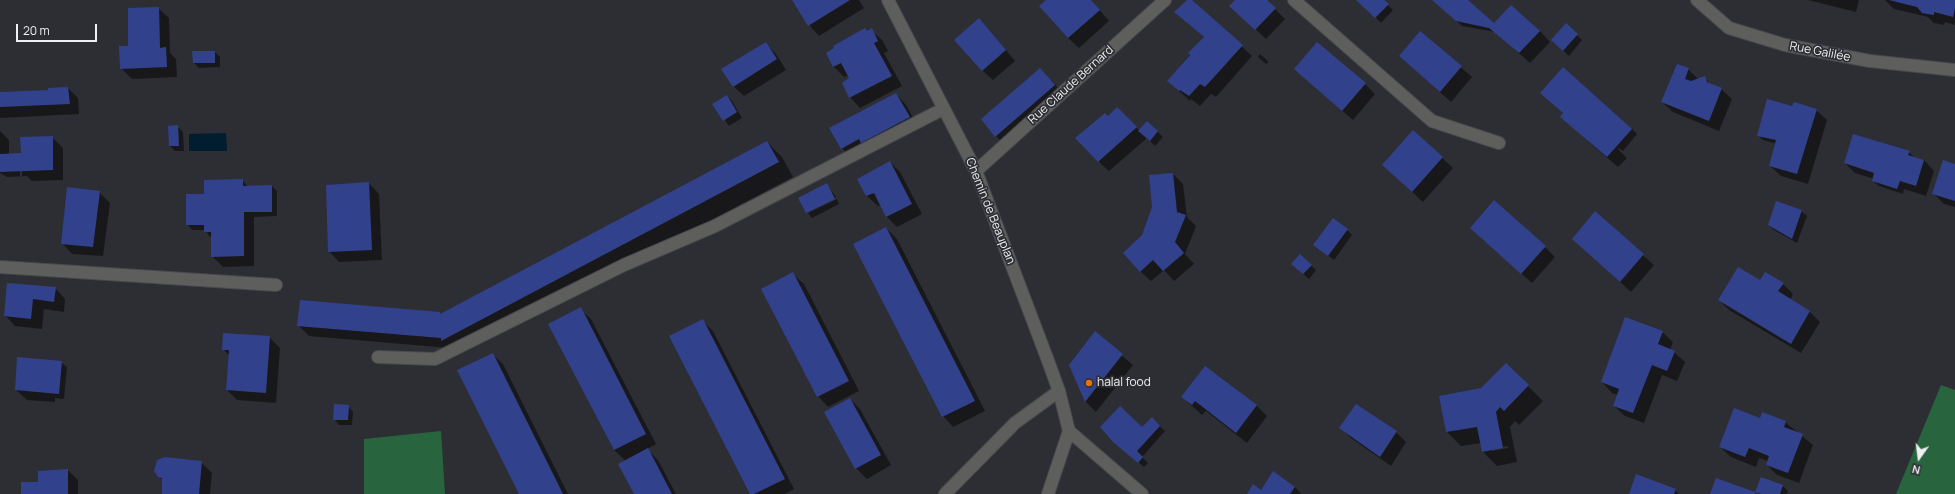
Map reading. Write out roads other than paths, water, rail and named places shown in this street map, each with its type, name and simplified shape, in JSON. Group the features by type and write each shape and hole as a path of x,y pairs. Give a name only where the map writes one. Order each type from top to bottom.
{"street":[{"name":"Chemin de Beauplan","path":"888,0 976,171 1059,391 1069,431"},
{"name":"Rue Claude Bernard","path":"976,171 1165,0"},
{"path":"1294,0 1432,121 1499,143"},
{"name":"Rue Galilée","path":"1698,0 1729,28 1785,45 1870,61 1955,70"},
{"path":"378,357 435,359 624,265 715,226 943,109"},
{"path":"0,267 276,285"},
{"path":"945,494 1015,423 1059,391"},
{"path":"1048,494 1069,431 1142,494"}],"water":[{"path":"226,133 227,151 189,151 189,134"}],"place":[{"name":"halal food","path":"1089,383"}]}
